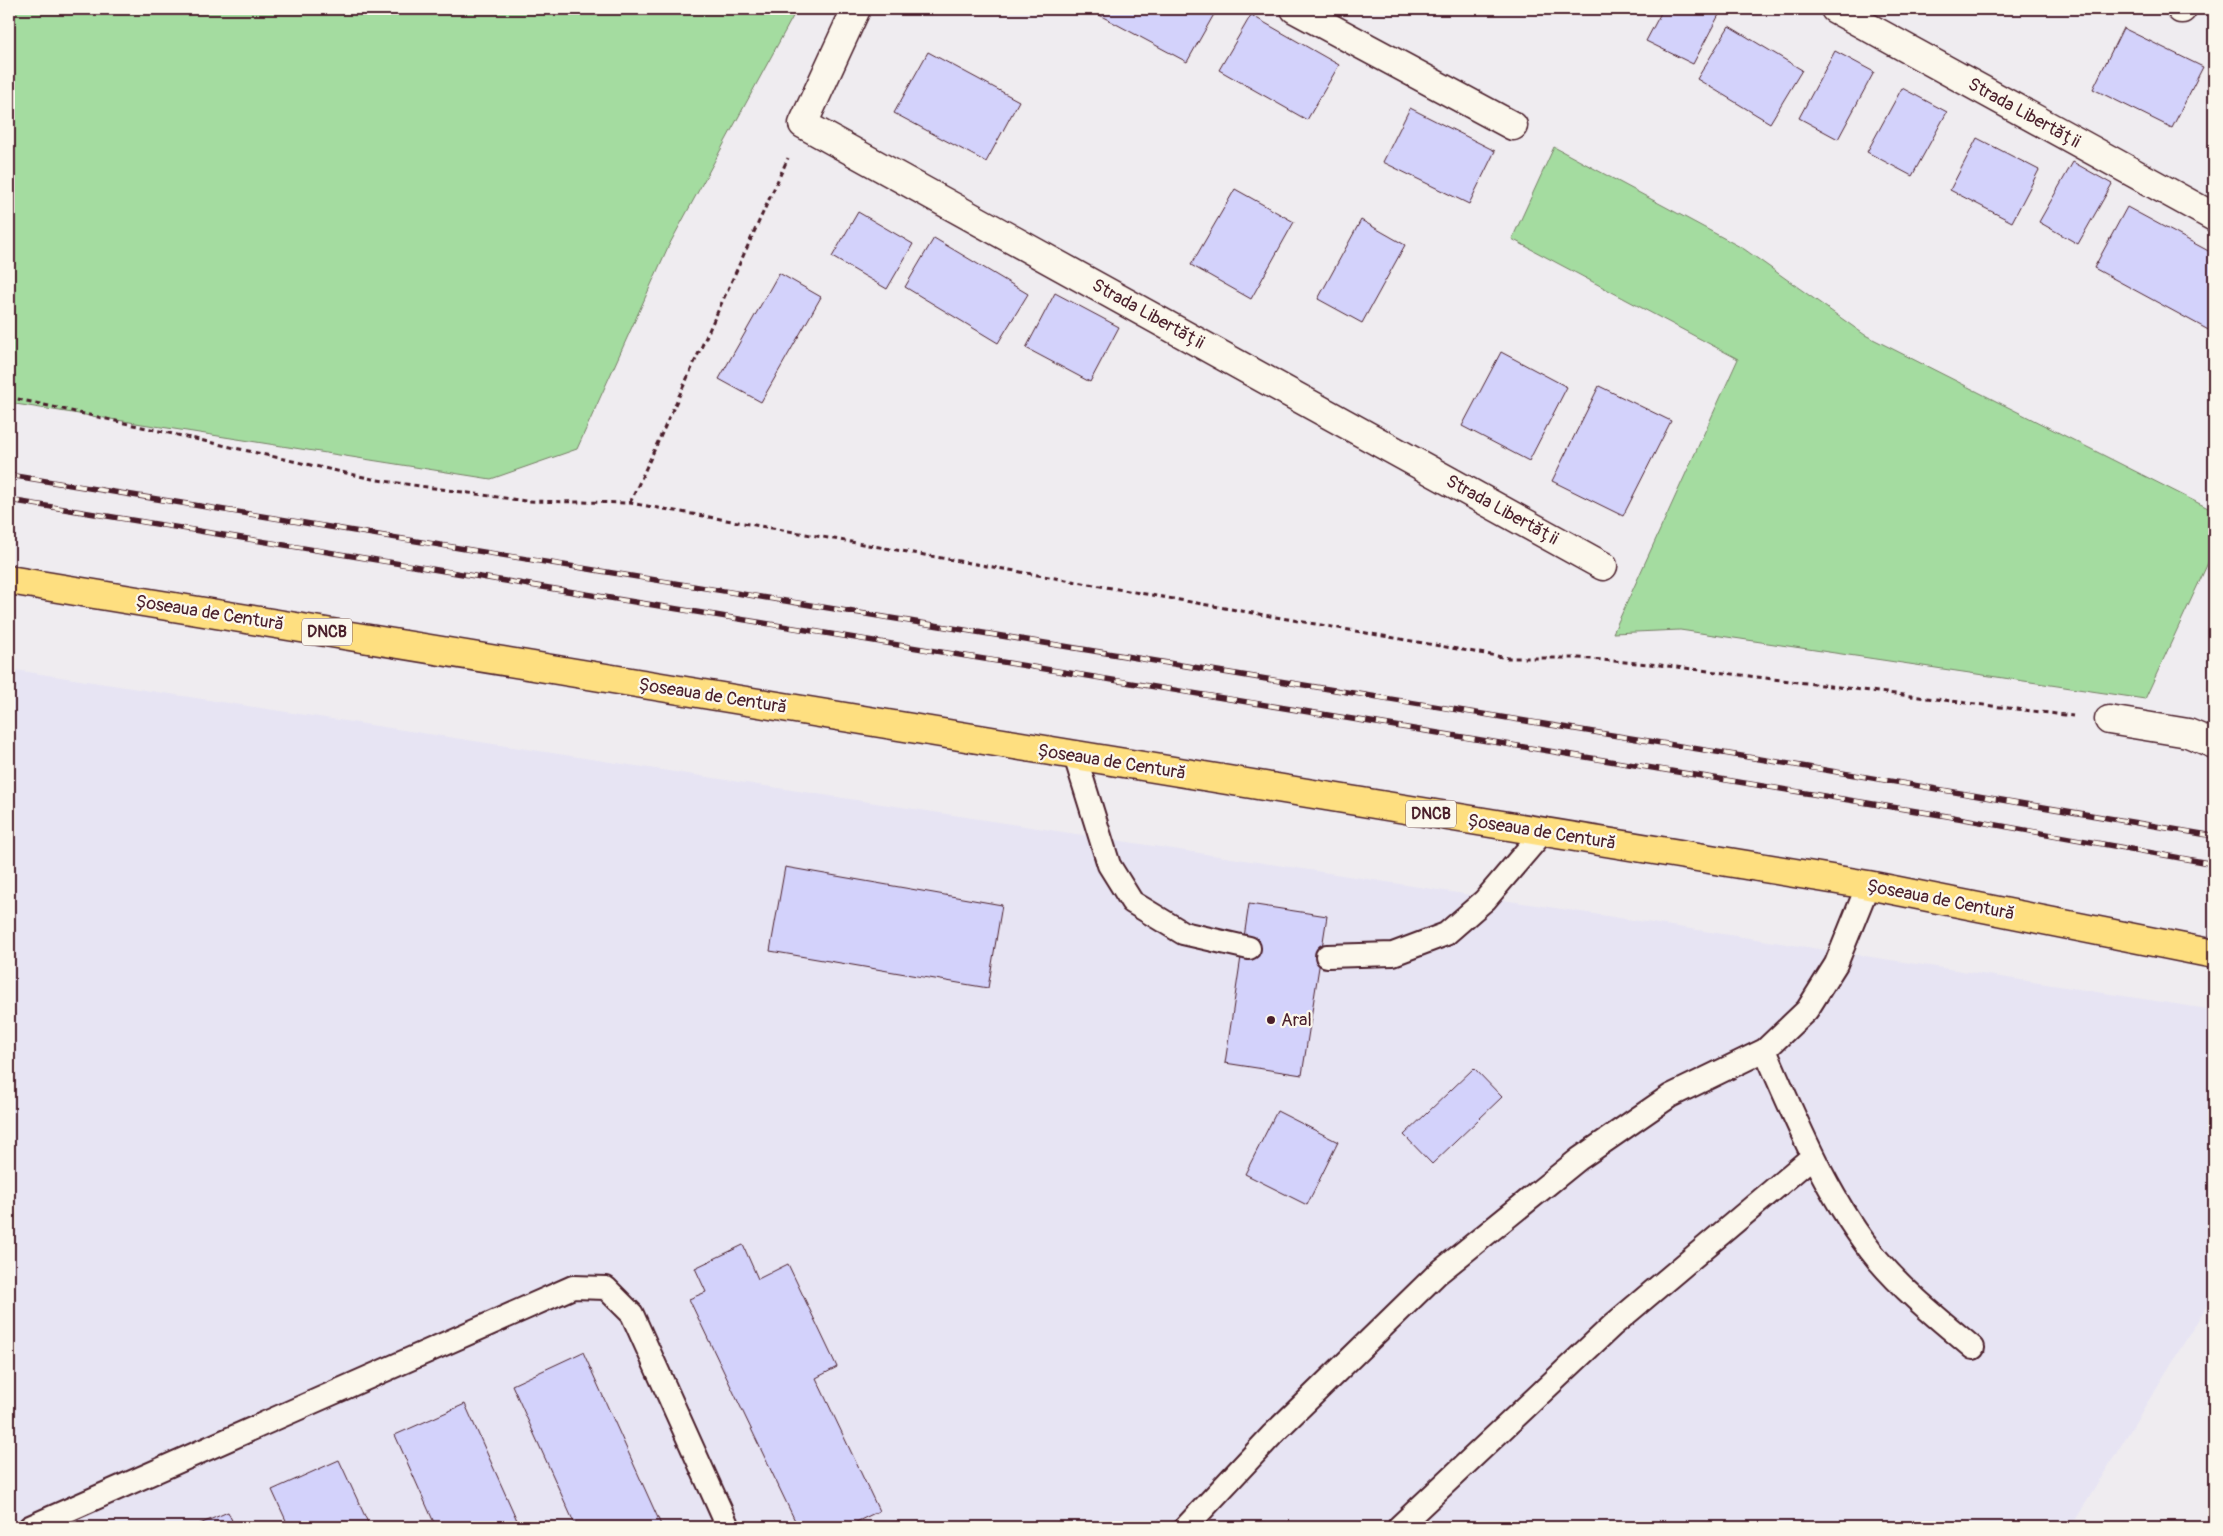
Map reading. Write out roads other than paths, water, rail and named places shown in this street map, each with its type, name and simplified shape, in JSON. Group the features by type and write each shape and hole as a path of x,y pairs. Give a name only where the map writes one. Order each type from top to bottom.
{"main road":[{"name":"Șoseaua de Centură","path":"9,580 1868,885 2214,954"}],"street":[{"name":"Strada Libertății","path":"856,9 803,124 1603,566"},
{"path":"1295,9 1513,126"},
{"name":"Strada Libertății","path":"1835,9 2214,216"},
{"path":"2109,720 2188,733 2214,744"}],"lane":[{"path":"1075,756 1109,865 1132,902 1184,933 1249,948"},
{"path":"1327,956 1394,954 1446,934 1484,900 1543,832"},
{"path":"1186,1527 1273,1434 1437,1274 1579,1160 1670,1096 1765,1050 1807,1010 1836,964 1868,885"},
{"path":"1765,1050 1812,1157 1839,1204 1878,1260 1928,1310 1973,1348"},
{"path":"1399,1527 1613,1325 1812,1157"},
{"path":"30,1527 573,1287 606,1288 632,1314 728,1527"}],"railway":[{"path":"9,475 1766,760 2214,836"},
{"path":"9,500 1947,816 2214,864"}],"place":[{"name":"Aral","path":"1271,1020"}]}
